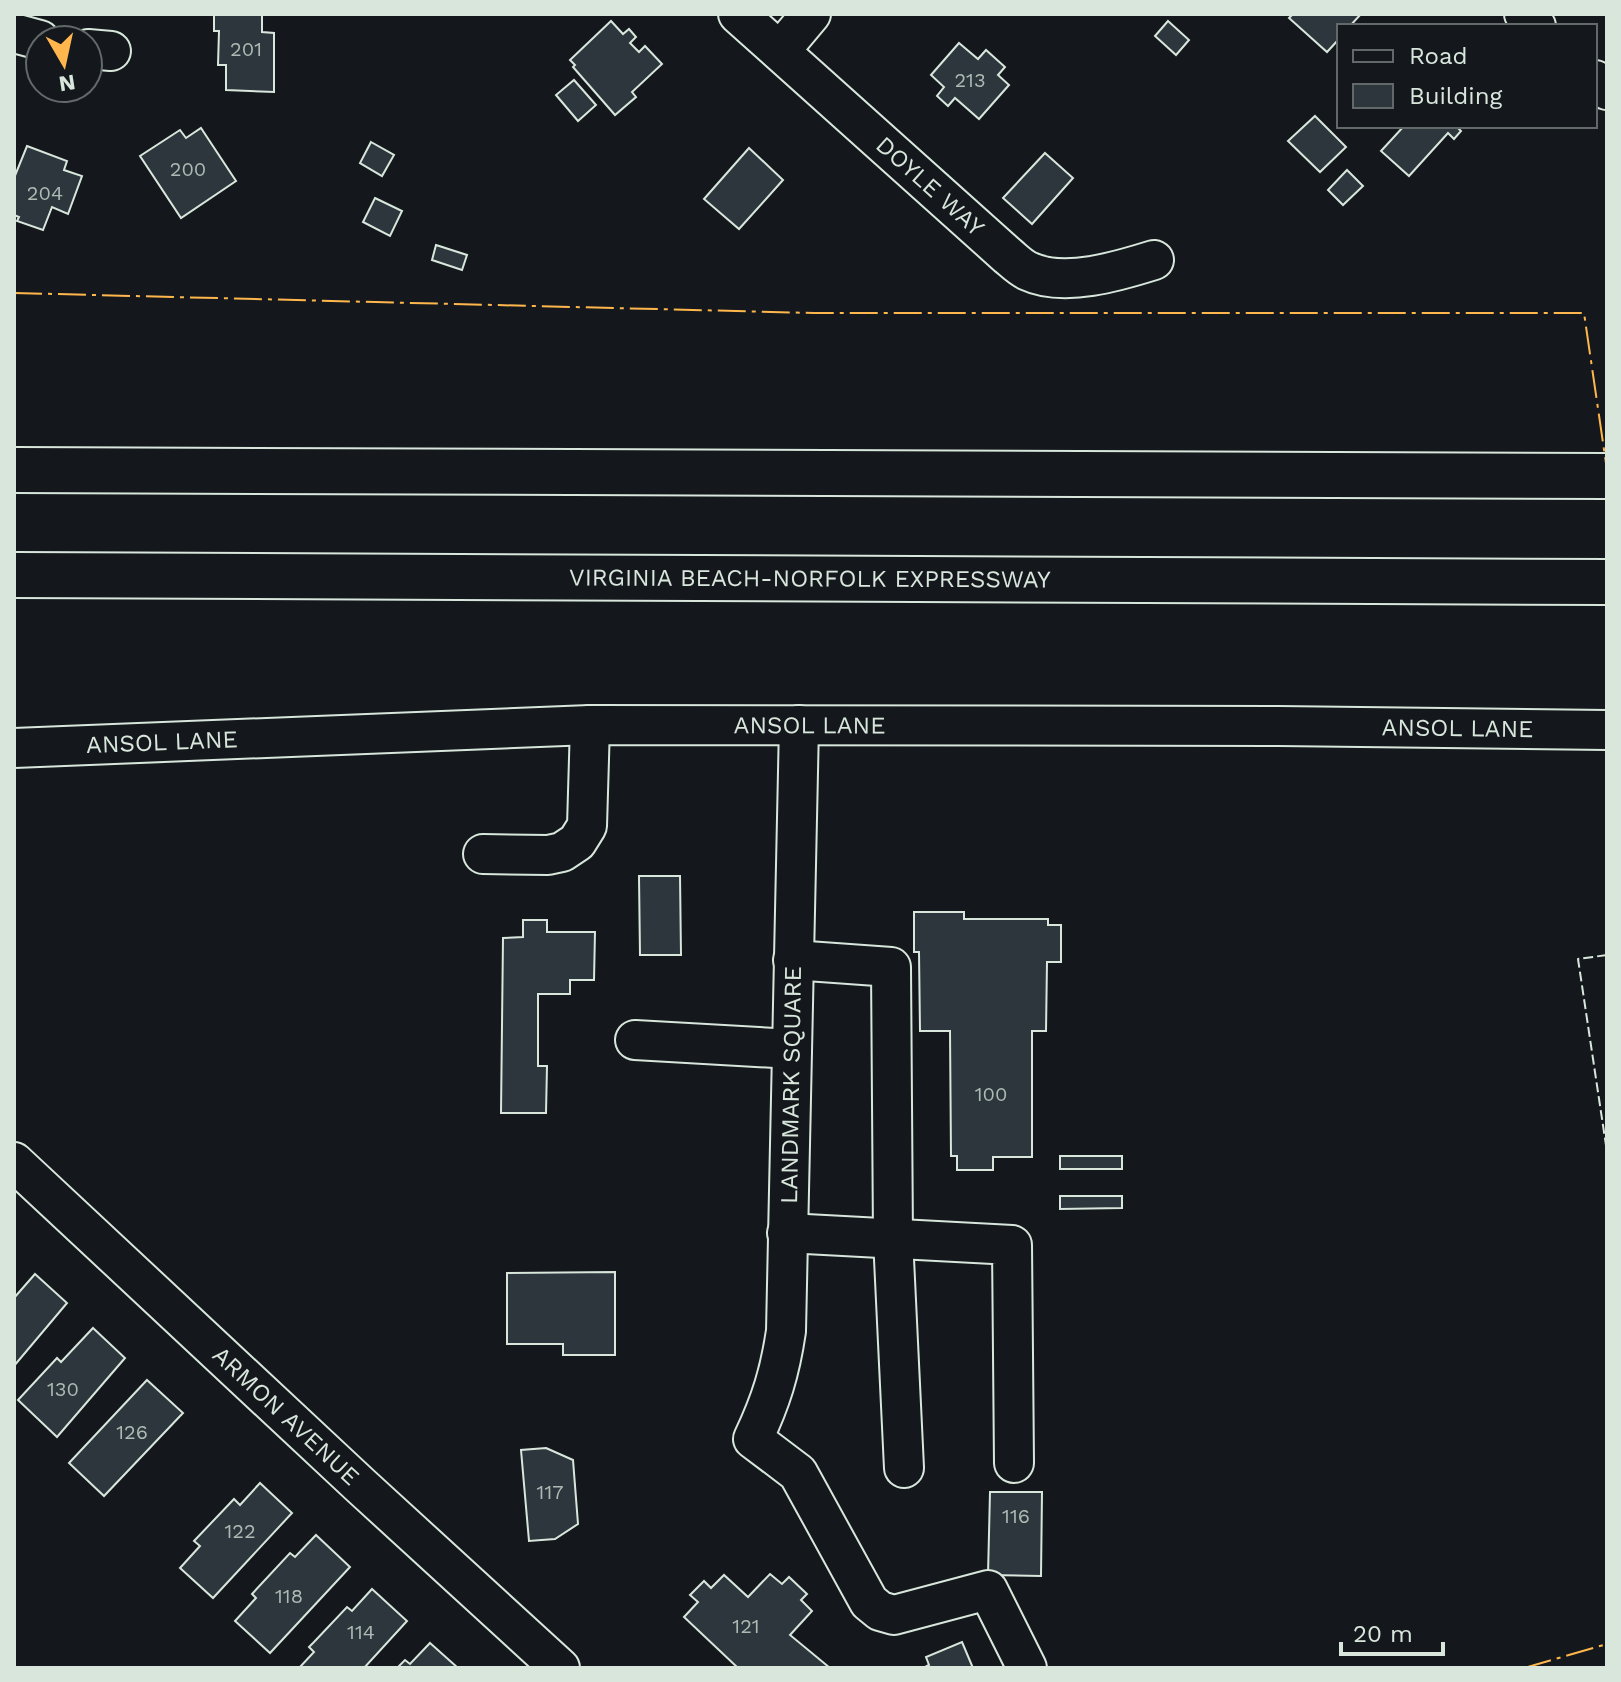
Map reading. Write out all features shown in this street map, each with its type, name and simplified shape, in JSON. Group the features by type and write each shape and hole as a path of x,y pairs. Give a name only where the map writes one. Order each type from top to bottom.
{"highway":[{"path":"14,470 1607,476"},
{"name":"VIRGINIA BEACH-NORFOLK EXPRESSWAY","path":"14,575 1607,582"}],"street":[{"name":"DOYLE WAY","path":"738,14 1027,271 1055,279 1115,273 1154,260"},
{"path":"780,51 811,14"},
{"path":"483,854 548,855 562,852 577,842 587,826 590,725"},
{"name":"ANSOL LANE","path":"14,748 590,725 1607,730"},
{"name":"LANDMARK SQUARE","path":"799,725 786,1331 781,1365 768,1407 753,1439 798,1473 869,1602 880,1611 894,1615 988,1590 1027,1668"},
{"path":"793,960 891,967 893,1238 904,1468"},
{"path":"635,1040 792,1049"},
{"name":"ARMON AVENUE","path":"14,1162 560,1668"},
{"path":"787,1233 1012,1245 1014,1463"}],"building":[{"path":"214,14 262,14 262,32 274,33 274,92 226,90 226,65 218,65 219,31 214,31"},
{"path":"1293,14 1361,14 1352,24 1337,24 1337,41 1327,52 1289,18"},
{"path":"611,21 623,34 629,29 636,37 630,43 639,52 645,46 662,64 632,92 636,97 615,115 570,60"},
{"path":"1168,21 1189,40 1176,55 1155,36"},
{"path":"959,43 978,59 986,50 1005,67 998,75 1009,85 979,119 955,98 948,106 937,96 944,87 931,75"},
{"path":"574,80 596,105 578,121 556,95"},
{"path":"1315,116 1346,147 1320,172 1288,141"},
{"path":"201,128 236,181 181,218 140,156 180,130 186,138"},
{"path":"1402,128 1458,128 1461,131 1454,139 1448,133 1409,176 1381,151"},
{"path":"371,142 394,155 382,176 360,163"},
{"path":"27,146 67,161 64,170 82,176 68,214 52,207 43,230 17,221 19,217 14,215 14,178"},
{"path":"749,148 783,180 739,229 704,199"},
{"path":"1045,153 1073,178 1032,224 1003,198"},
{"path":"1347,170 1363,186 1343,205 1328,190"},
{"path":"375,198 402,211 390,236 363,222"},
{"path":"436,245 467,255 462,270 432,260"},
{"path":"639,876 680,876 681,955 640,955"},
{"path":"914,912 964,912 964,919 1048,919 1048,925 1061,925 1061,962 1047,962 1046,1031 1032,1031 1032,1157 993,1157 993,1170 957,1170 957,1156 951,1156 950,1031 920,1031 919,952 914,952"},
{"path":"523,920 547,920 547,932 595,932 594,980 570,980 570,994 538,994 538,1066 547,1066 546,1113 501,1113 503,938 523,937"},
{"path":"1060,1156 1122,1156 1122,1169 1060,1169"},
{"path":"1060,1196 1122,1196 1122,1208 1060,1209"},
{"path":"615,1272 615,1355 563,1355 563,1344 507,1344 507,1273"},
{"path":"35,1274 67,1303 14,1366 14,1298"},
{"path":"93,1328 125,1358 57,1437 18,1400 57,1358 61,1362"},
{"path":"147,1380 183,1413 104,1496 69,1463"},
{"path":"546,1448 573,1460 578,1524 555,1539 529,1541 521,1450"},
{"path":"260,1483 292,1513 213,1598 180,1568 200,1546 194,1541 234,1499 240,1505"},
{"path":"990,1492 1042,1492 1041,1576 988,1575"},
{"path":"316,1535 350,1567 270,1653 235,1621 256,1598 252,1594 290,1553 295,1557"},
{"path":"770,1574 782,1584 789,1577 807,1594 801,1600 812,1611 790,1635 830,1668 738,1668 684,1617 698,1602 690,1595 704,1581 711,1588 724,1575 748,1597"},
{"path":"372,1589 407,1621 364,1668 299,1668 314,1652 309,1647 347,1607 352,1611"},
{"path":"962,1642 973,1668 923,1668 929,1665 926,1657"},
{"path":"430,1643 458,1668 397,1668 405,1660 410,1664"}],"fence":[{"path":"1607,955 1578,959 1607,1152"}],"power":[{"path":"14,293 814,313 1584,313 1607,470"},
{"path":"1524,1668 1607,1644"}]}
